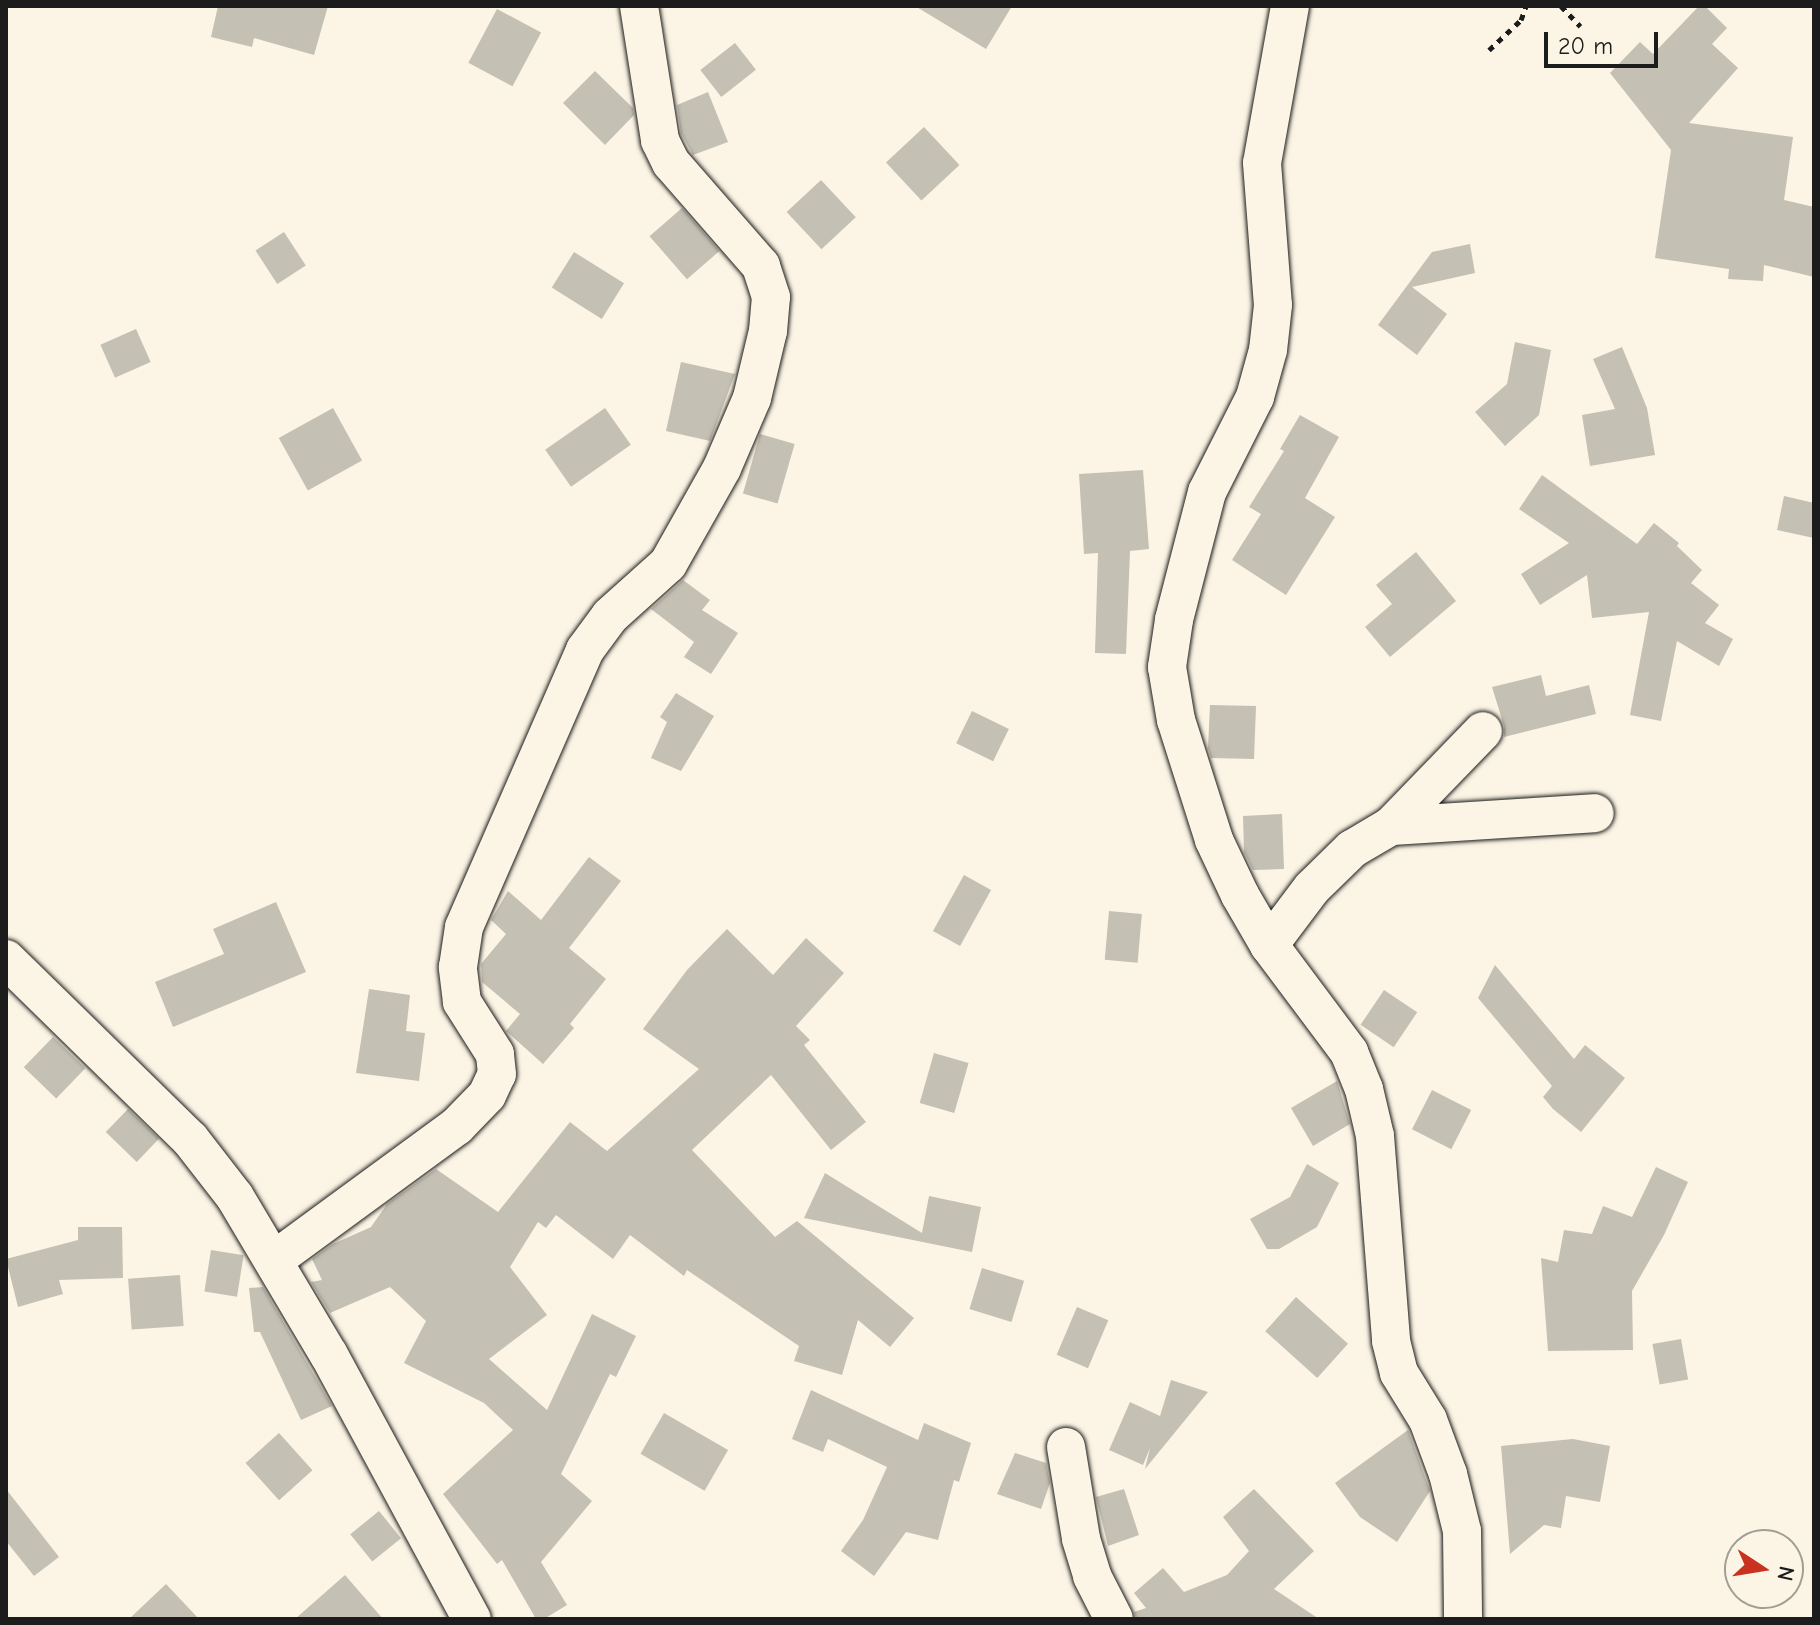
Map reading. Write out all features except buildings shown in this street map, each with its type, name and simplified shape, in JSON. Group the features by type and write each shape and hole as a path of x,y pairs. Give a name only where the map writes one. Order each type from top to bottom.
{"street":[{"path":"274,1260 457,1126 487,1095 497,1074 495,1054 462,1002 458,967 464,927 585,650 610,616 668,564 722,468 752,398 768,331 771,297 761,266 671,163 660,140 639,6"},
{"path":"1290,6 1262,163 1273,305 1268,350 1255,397 1207,492 1174,620 1167,667 1176,720 1214,840 1240,895 1269,945 1349,1052 1364,1089 1375,1136 1386,1308 1391,1341 1399,1373 1428,1420 1448,1474 1462,1531 1463,1619"},
{"path":"1269,945 1312,888 1352,849 1391,826 1483,731"},
{"path":"1391,826 1595,813"},
{"path":"6,959 190,1139 235,1197 274,1260 472,1619"},
{"path":"1066,1447 1081,1539 1092,1576 1114,1619"}],"path":[{"path":"1489,50 1521,20 1526,6"},
{"path":"1561,6 1580,26"}]}
